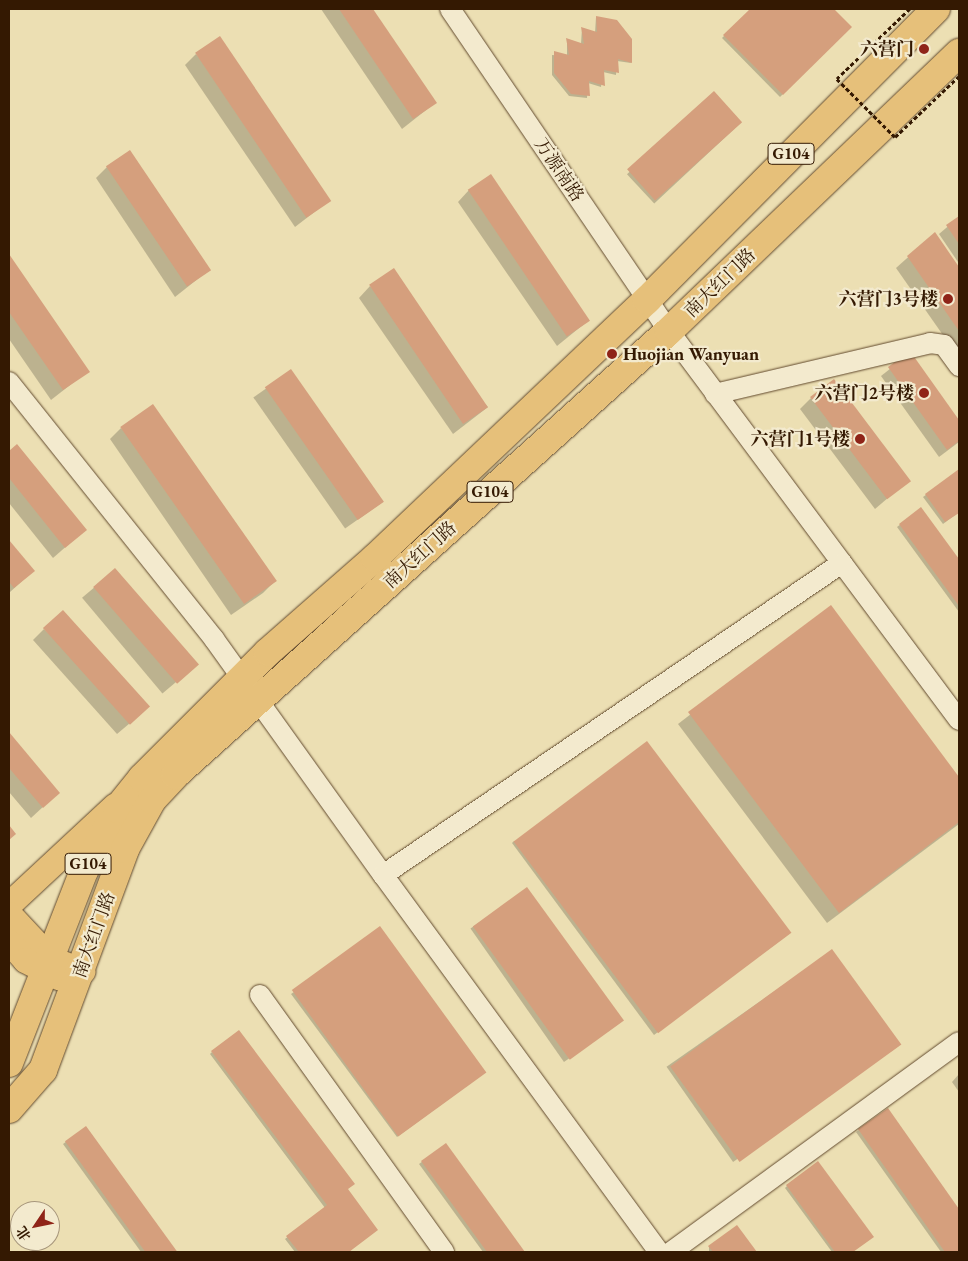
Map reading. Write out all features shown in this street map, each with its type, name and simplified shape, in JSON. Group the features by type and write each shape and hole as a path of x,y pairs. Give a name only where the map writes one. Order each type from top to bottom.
{"highway":[{"name":"G104","path":"647,300 936,9"},
{"name":"南大红门路","path":"9,1063 84,871 106,827 142,778 251,690 669,331 959,53"},
{"name":"南大红门路","path":"9,1109 44,1070 80,977 125,849 152,800 251,690 268,652 375,558 647,300"}],"main road":[{"path":"9,904 74,846 142,778"},
{"path":"9,914 47,965"},
{"path":"9,942 25,960 47,965 80,977"}],"street":[{"name":"万源南路","path":"450,9 669,331 959,720"},
{"path":"715,394 930,343 944,345 959,366"},
{"path":"9,382 214,639 383,875 659,1252"},
{"path":"383,875 842,563"},
{"path":"260,995 444,1252"},
{"path":"671,1252 959,1042"}],"path":[{"path":"910,9 837,79 895,137 959,76"}],"building":[{"path":"339,9 373,9 437,103 413,119"},
{"path":"750,9 834,9 852,27 783,95 723,35"},
{"path":"596,16 617,20 632,39 632,63 618,59 619,73 604,70 605,86 589,81 590,96 571,94 554,73 554,51 569,55 566,38 584,44 581,27 597,32"},
{"path":"220,36 331,201 306,218 195,53"},
{"path":"714,91 742,122 655,201 627,169"},
{"path":"130,150 211,270 187,286 106,166"},
{"path":"491,174 590,321 567,336 468,190"},
{"path":"959,216 959,244 946,225"},
{"name":"六营门3号楼","path":"935,232 959,267 959,331 907,256"},
{"path":"9,254 90,372 63,390 9,312"},
{"path":"394,268 488,407 463,424 369,285"},
{"name":"六营门2号楼","path":"910,351 959,420 959,441 947,450 888,367"},
{"path":"291,369 384,502 358,520 265,387"},
{"name":"六营门1号楼","path":"834,379 911,481 887,499 810,397"},
{"path":"153,404 277,581 244,604 120,427"},
{"path":"17,444 87,530 65,548 9,478 9,451"},
{"path":"959,469 959,513 945,522 925,494"},
{"path":"921,507 959,559 959,606 899,524"},
{"path":"9,540 35,571 14,588 9,582"},
{"path":"115,568 199,665 177,684 93,587"},
{"path":"831,605 959,777 959,822 839,913 688,712"},
{"path":"63,610 150,707 130,725 43,628"},
{"path":"9,732 60,793 43,808 9,768"},
{"path":"647,741 791,933 658,1033 514,842"},
{"path":"9,825 16,834 9,840"},
{"path":"527,887 624,1020 570,1060 473,926"},
{"path":"380,926 486,1072 398,1137 292,990"},
{"path":"832,949 901,1044 740,1162 670,1067"},
{"path":"239,1030 355,1184 348,1189 378,1230 349,1252 299,1252 286,1236 327,1205 211,1051"},
{"path":"888,1108 959,1209 959,1252 945,1252 858,1129"},
{"path":"86,1126 177,1251 145,1252 65,1141"},
{"path":"446,1143 525,1252 487,1252 421,1161"},
{"path":"818,1161 874,1237 853,1252 835,1252 786,1185"},
{"path":"737,1225 757,1252 713,1252 708,1246"}],"place":[{"name":"六营门","path":"924,49"},
{"name":"六营门3号楼","path":"948,299"},
{"name":"Huojian Wanyuan","path":"612,354"},
{"name":"六营门2号楼","path":"924,393"},
{"name":"六营门1号楼","path":"860,439"}]}
